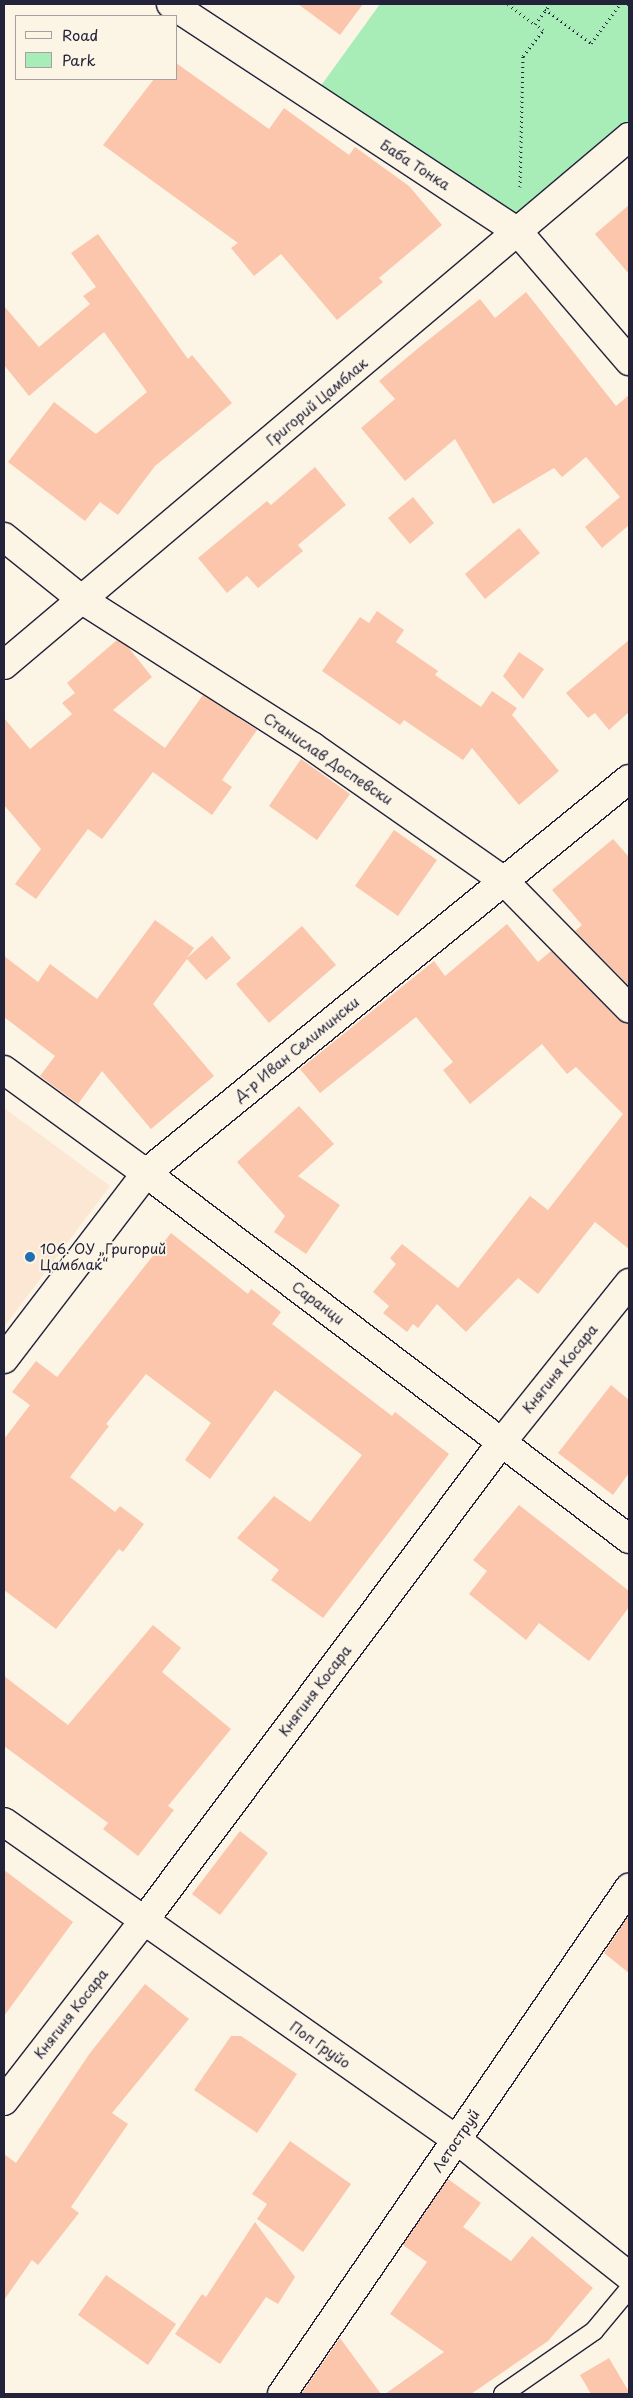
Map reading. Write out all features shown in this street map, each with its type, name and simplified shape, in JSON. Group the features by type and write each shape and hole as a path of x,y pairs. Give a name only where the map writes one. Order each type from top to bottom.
{"street":[{"name":"Баба Тонка","path":"171,4 519,233 629,361"},
{"name":"Григорий Цамблак","path":"4,665 519,233 629,137"},
{"name":"Станислав Доспевски","path":"4,537 81,599 313,747 503,880 629,1008"},
{"name":"Д-р Иван Селимински","path":"4,1359 146,1173 629,779"},
{"name":"Саранци","path":"4,1070 146,1173 629,1539"},
{"name":"Княгиня Косара","path":"4,2101 143,1922 501,1443 629,1283"},
{"name":"Поп Груйо","path":"4,1822 143,1922 456,2140 629,2276"},
{"name":"Летоструй","path":"282,2394 629,1888"}],"lane":[{"path":"503,2394 594,2331 629,2289"}],"path":[{"path":"508,4 543,30 523,56 519,233"},
{"path":"535,24 550,4"},
{"path":"545,9 591,43 620,4"}],"shaded area":[{"name":"106. ОУ „Григорий Цамблак“","path":"4,1108 110,1186 4,1327"}],"green space":[{"path":"380,4 629,4 629,137 519,233 312,98"}],"building":[{"path":"298,4 363,4 340,35"},
{"path":"178,64 269,129 284,108 349,155 355,147 409,186 442,225 379,278 383,282 337,320 281,254 254,276 231,248 238,243 103,145 153,80 178,80"},
{"path":"629,205 629,274 595,234"},
{"path":"98,234 188,359 192,355 232,403 155,466 118,515 100,502 85,521 8,462 54,402 96,434 147,392 104,332 29,396 4,365 4,306 39,347 90,304 83,296 96,287 71,253"},
{"path":"526,292 616,406 629,395 629,525 602,548 585,527 620,497 586,457 562,477 554,468 493,504 455,439 405,481 361,428 395,399 379,381 422,345 480,299 495,318"},
{"path":"315,467 346,505 298,545 303,551 258,588 247,576 227,593 198,558 267,501 271,505"},
{"path":"413,497 434,523 410,544 388,518"},
{"path":"519,528 540,553 485,599 465,574"},
{"path":"377,611 404,630 396,642 438,671 435,675 481,707 492,691 517,708 512,715 559,771 519,805 472,748 463,760 404,720 400,725 322,671 360,617 369,623"},
{"path":"117,640 128,647 152,677 113,710 165,748 203,695 257,730 222,780 232,787 212,815 153,772 102,839 88,829 36,899 15,884 41,849 4,805 4,718 30,749 72,714 62,703 75,693 67,683"},
{"path":"629,640 629,712 609,730 595,713 588,718 566,693"},
{"path":"519,652 544,669 523,699 503,676"},
{"path":"301,759 350,794 317,840 269,806"},
{"path":"394,830 437,860 398,916 355,886"},
{"path":"613,839 629,857 629,986 575,931 582,925 552,890"},
{"path":"155,920 194,948 187,958 212,936 231,958 206,980 187,959 153,1004 214,1076 151,1129 102,1071 78,1104 40,1076 55,1056 4,1017 4,956 38,982 50,964 97,999"},
{"path":"507,924 538,962 551,951 618,1019 629,1023 629,1249 595,1222 538,1294 518,1278 466,1332 437,1304 418,1328 413,1324 407,1332 383,1313 389,1306 373,1292 396,1264 390,1258 402,1244 458,1288 530,1196 548,1210 623,1114 576,1067 567,1074 542,1044 470,1104 443,1070 453,1062 416,1017 320,1093 300,1069 434,961 445,976"},
{"path":"302,926 336,965 269,1023 236,984"},
{"path":"299,1106 334,1144 298,1176 340,1205 306,1254 274,1232 285,1216 237,1162"},
{"path":"171,1233 248,1294 251,1289 281,1312 272,1324 392,1416 395,1412 449,1454 323,1618 271,1580 279,1570 237,1538 274,1496 310,1522 362,1455 275,1390 210,1479 185,1460 211,1423 146,1374 106,1424 109,1426 70,1477 115,1512 120,1506 144,1524 123,1552 119,1549 56,1629 4,1590 4,1439 30,1405 12,1392 36,1361 57,1377"},
{"path":"611,1385 629,1400 629,1473 613,1495 558,1453"},
{"path":"519,1505 629,1591 629,1607 589,1661 539,1623 526,1640 469,1594 487,1571 473,1560"},
{"path":"153,1625 181,1648 162,1672 231,1729 168,1806 174,1810 138,1856 103,1829 108,1823 4,1746 4,1676 68,1725"},
{"path":"240,1831 268,1853 220,1915 192,1894"},
{"path":"4,1870 73,1922 4,2016"},
{"path":"629,1915 629,1973 604,1953"},
{"path":"145,1984 189,2019 112,2113 128,2124 71,2207 79,2213 38,2265 32,2260 4,2300 4,2154 16,2163 90,2053"},
{"path":"231,2036 241,2036 297,2074 257,2133 194,2090"},
{"path":"290,2141 351,2184 303,2252 257,2219 267,2204 252,2194"},
{"path":"448,2179 481,2203 463,2227 511,2261 532,2236 593,2288 548,2341 471,2394 385,2394 444,2352 390,2314 427,2262 403,2245"},
{"path":"255,2222 295,2277 278,2304 266,2297 220,2364 175,2334 202,2294 206,2297"},
{"path":"106,2275 176,2324 148,2365 78,2315"},
{"path":"340,2338 381,2394 301,2394"},
{"path":"609,2358 629,2394 591,2394 580,2375"}],"place":[{"name":"106. ОУ „Григорий Цамблак“","path":"30,1257"}]}
